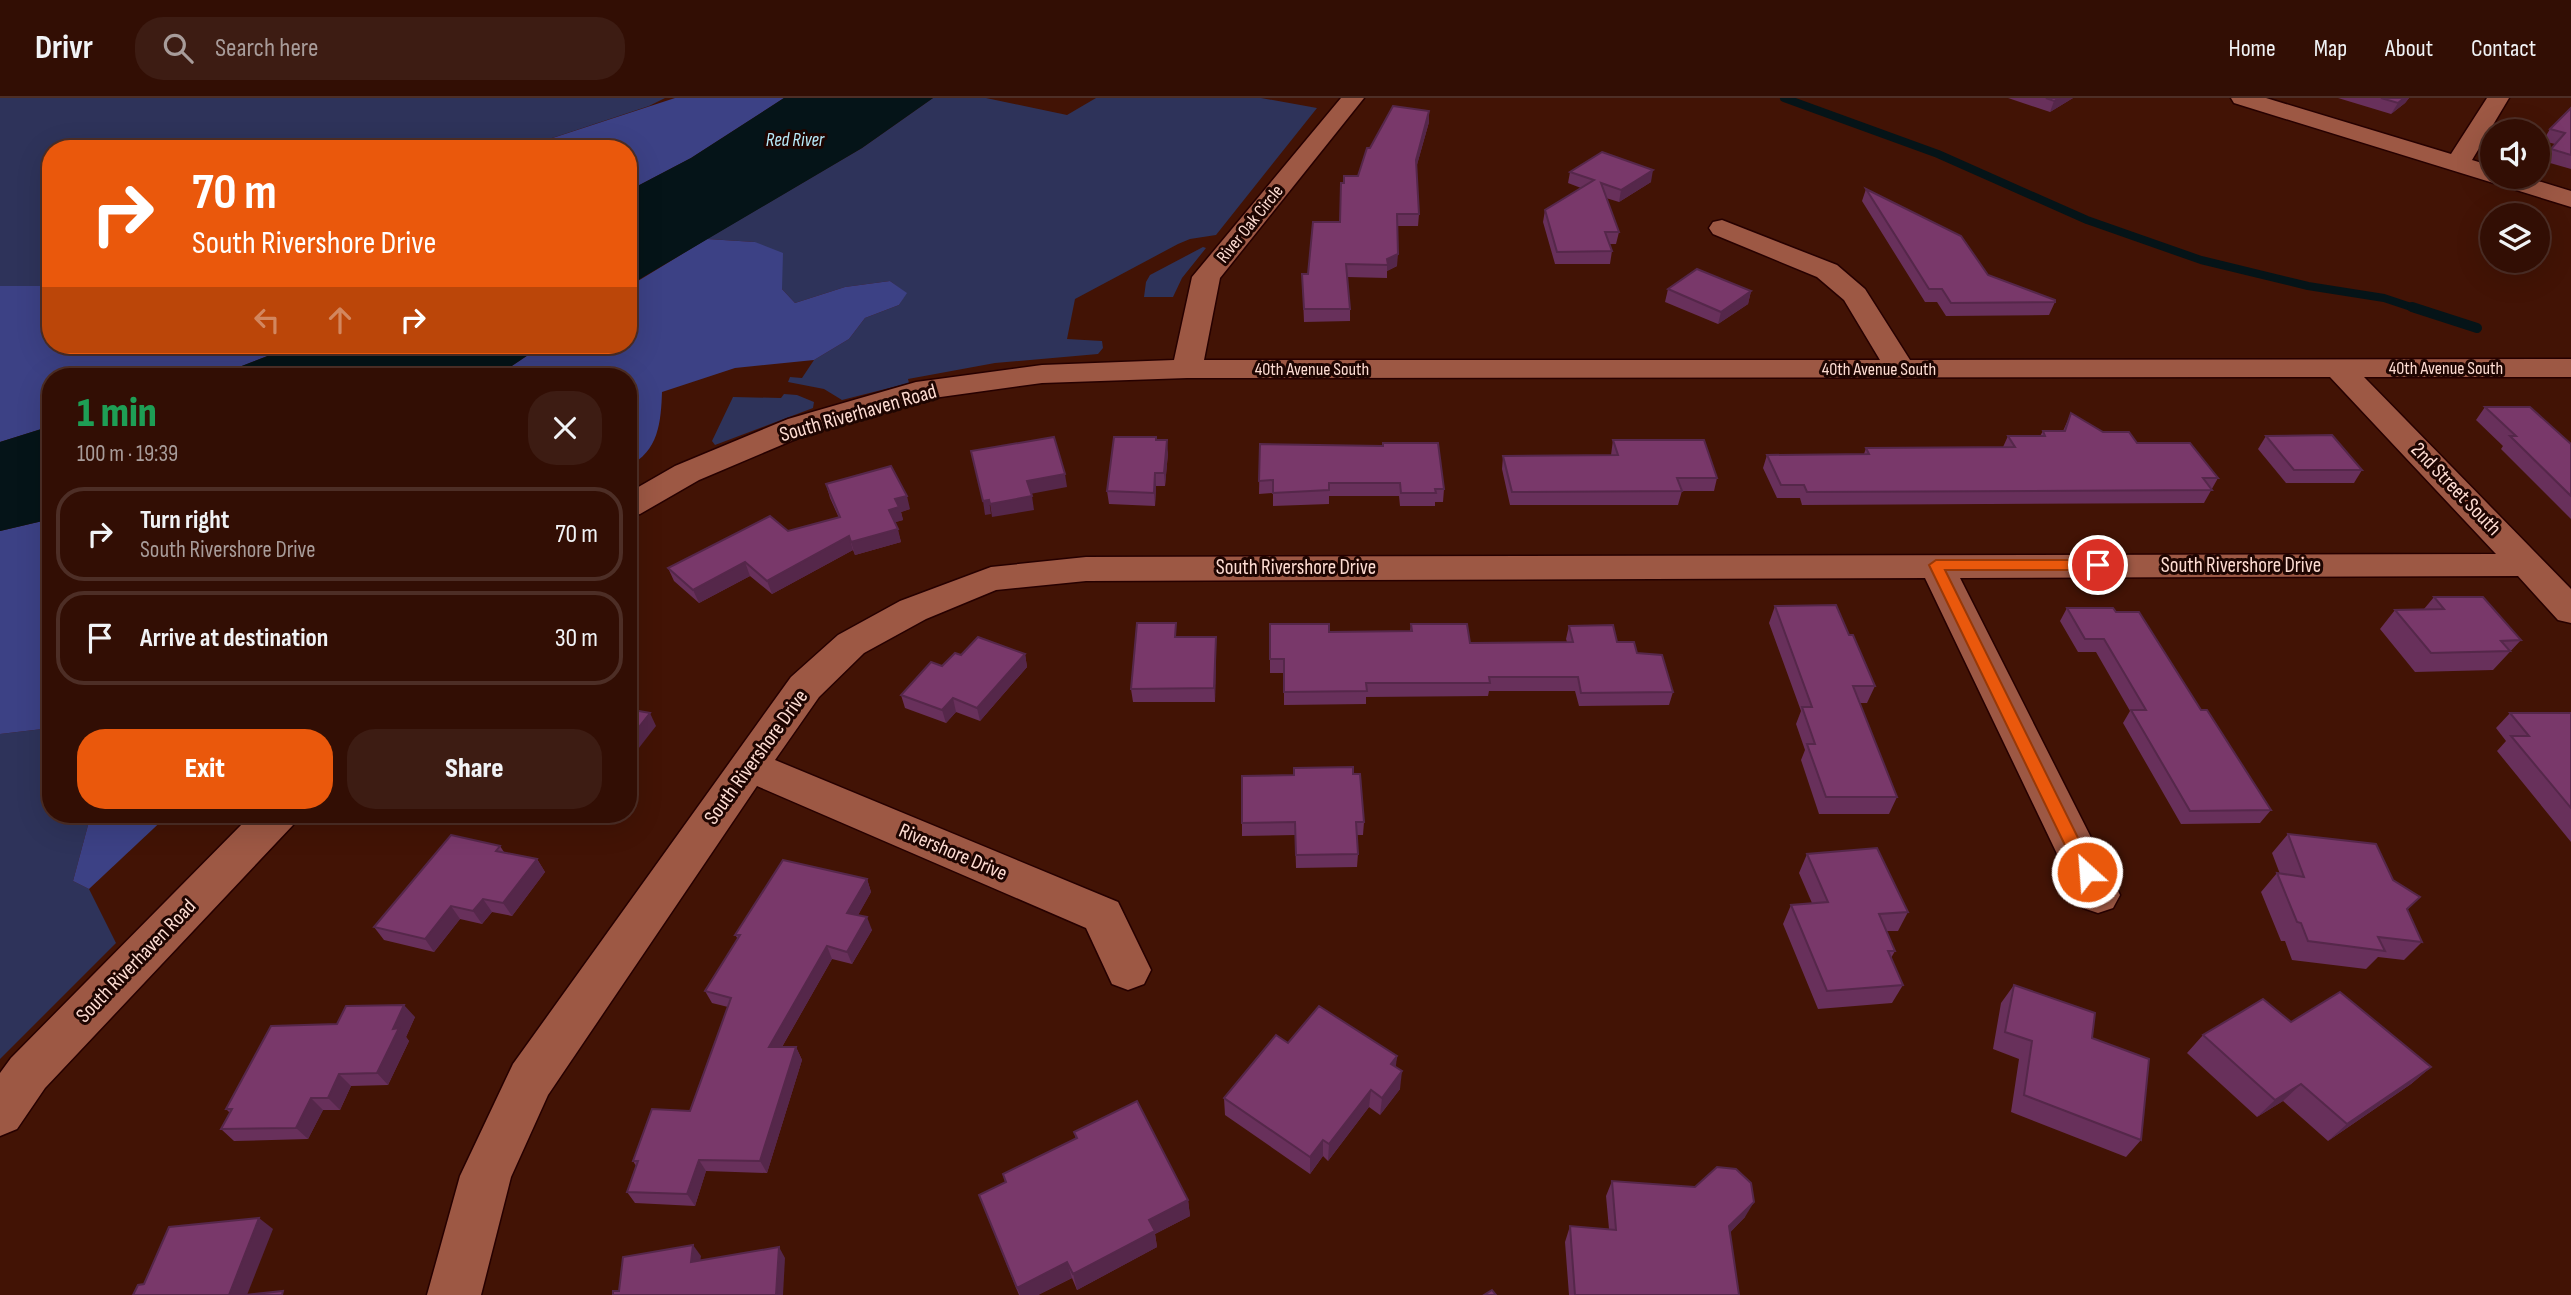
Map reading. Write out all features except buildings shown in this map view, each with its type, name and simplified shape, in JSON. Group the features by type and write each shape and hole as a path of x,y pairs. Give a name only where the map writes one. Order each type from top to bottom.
{"street":[{"name":"River Oak Circle","path":"1187,369 1206,277 1353,98"},
{"path":"2242,98 2480,171"},
{"path":"2457,164 2498,98"},
{"path":"2539,189 2571,199"},
{"path":"1722,228 1827,271 1855,295 1900,369"},
{"name":"40th Avenue South","path":"1187,369 2571,368"},
{"name":"South Riverhaven Road","path":"637,502 687,473 799,426 916,391 1042,374 1187,369"},
{"name":"2nd Street South","path":"2339,369 2571,611"},
{"path":"1936,565 2098,895"},
{"name":"South Rivershore Drive","path":"454,1295 486,1176 530,1080 805,687 851,644 913,610 991,579 1086,569 2528,565"},
{"name":"Rivershore Drive","path":"749,766 1102,915 1128,970"},
{"name":"South Riverhaven Road","path":"0,1113 28,1073 269,823"}],"shaded area":[{"path":"0,98 665,98 649,106 546,140 42,140 42,286 0,286"},
{"path":"675,98 784,98 691,158 637,186 637,140 547,140"},
{"path":"933,98 986,98 1067,115 1096,98 1261,98 1317,108 1216,235 1178,244 1075,299 1067,339 1102,341 1103,348 1098,354 995,363 908,379 909,383 842,400 824,389 788,382 790,377 802,378 814,360 849,339 865,318 899,305 906,293 890,281 845,287 795,303 782,289 755,242 707,239 862,148"},
{"path":"707,239 755,242 783,253 782,289 795,303 845,287 890,281 907,293 899,305 865,318 849,339 814,360 735,368 662,392 656,435 646,453 637,461 637,368 509,368 530,354 637,354 637,282"},
{"path":"1203,247 1206,248 1182,278 1173,297 1144,297 1150,275"},
{"path":"0,286 42,286 42,354 273,354 237,368 42,368 42,429 0,442"},
{"path":"784,394 797,395 814,402 813,408 715,445 712,441 733,397 781,398"},
{"path":"42,521 42,729 0,734 0,531"},
{"path":"42,729 42,823 89,823 73,881 89,889 116,943 0,1059 0,734"},
{"path":"89,823 159,823 89,889 73,881"}],"water":[{"name":"Red River","path":"784,98 933,98 862,148 637,281 637,186 691,158"},
{"path":"273,354 530,354 509,368 237,368"},
{"path":"42,429 42,521 0,531 0,442"}],"waterway":[{"path":"1784,98 1938,154 2087,220 2201,260 2308,286 2384,298 2417,309"},
{"path":"2412,307 2477,328"}],"route":[{"path":"2087,872 1936,565 2098,565"}]}
